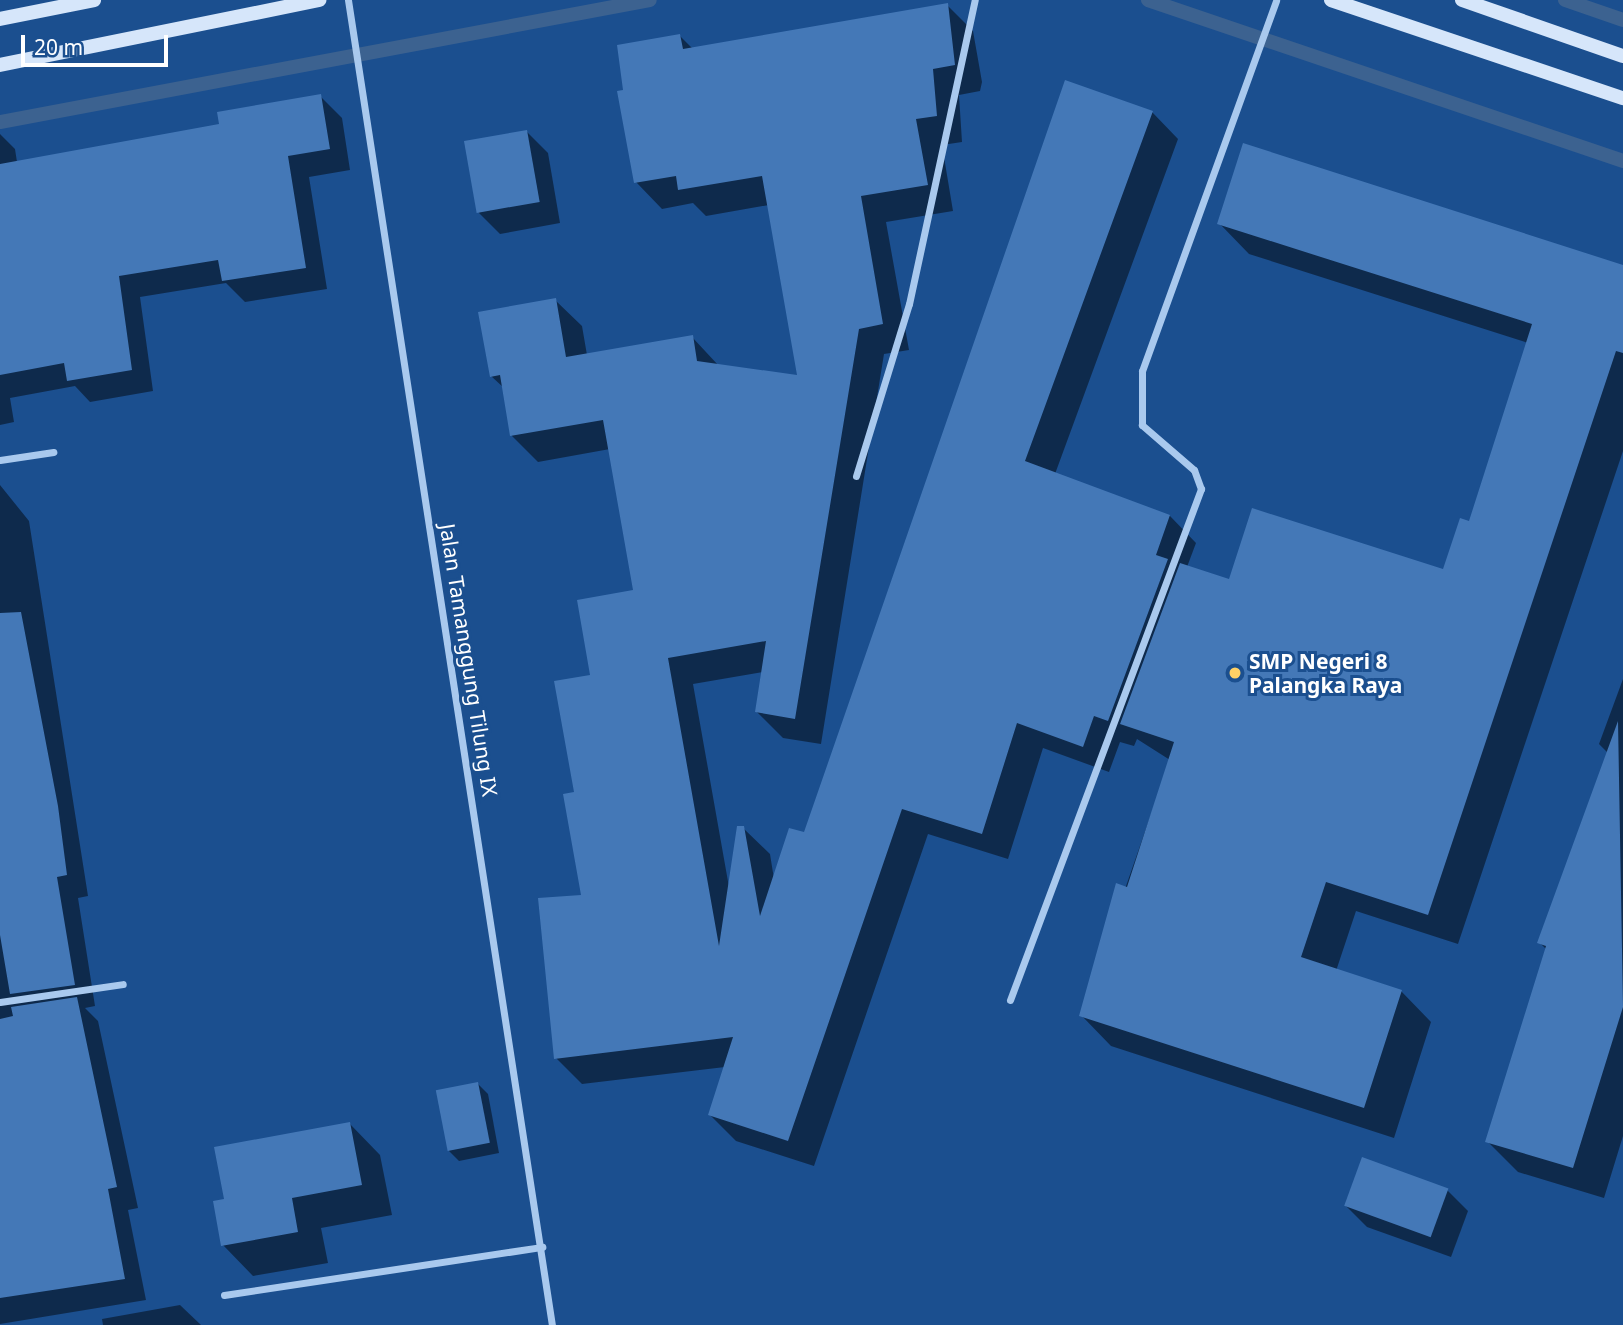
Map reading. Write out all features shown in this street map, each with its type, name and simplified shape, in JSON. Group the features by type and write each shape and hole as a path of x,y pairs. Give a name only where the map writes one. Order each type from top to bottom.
{"street":[{"path":"0,19 94,0"},
{"path":"0,65 319,0"},
{"name":"Jalan Tamanggung Tilung IX","path":"348,0 552,1325"},
{"path":"856,476 909,304 975,0"},
{"path":"1010,1000 1201,489 1194,470 1142,425 1140,382 1276,0"},
{"path":"1331,0 1623,97"},
{"path":"1462,0 1623,56"},
{"path":"0,460 53,452"},
{"path":"0,1002 123,984"},
{"path":"224,1295 542,1247"}],"building":[{"path":"948,3 955,65 933,69 937,116 916,119 928,185 861,196 883,324 859,329 795,719 755,712 766,641 668,658 719,946 737,826 744,826 760,916 789,828 804,832 1065,80 1153,111 1025,461 1170,515 1156,555 1168,559 1108,721 1094,716 1083,747 1017,723 982,834 902,809 788,1141 708,1115 733,1037 554,1059 538,898 581,895 563,794 574,792 554,681 590,675 577,600 633,590 603,420 510,436 500,375 490,377 478,312 556,298 566,357 693,335 697,361 797,375 762,176 678,190 676,176 634,183 617,91 623,90 617,45 680,34 683,49"},
{"path":"321,94 330,149 288,156 306,268 222,281 218,260 119,276 132,370 67,381 64,363 0,375 0,164 219,124 217,112"},
{"path":"527,130 540,202 477,213 464,141"},
{"path":"1243,143 1623,265 1623,353 1616,351 1428,915 1326,882 1301,957 1402,990 1364,1108 1079,1016 1116,883 1127,887 1174,742 1120,724 1180,563 1229,579 1252,508 1443,569 1460,518 1469,521 1532,324 1217,224"},
{"path":"21,612 58,806 67,875 57,877 75,985 10,994 0,935 0,613"},
{"path":"1618,721 1623,1007 1573,1168 1485,1142 1546,946 1537,943"},
{"path":"77,997 117,1187 108,1189 125,1279 0,1298 0,1019 13,1016 11,1007"},
{"path":"478,1082 490,1143 448,1151 436,1090"},
{"path":"350,1122 362,1185 292,1198 298,1232 221,1246 213,1201 224,1199 214,1147"},
{"path":"1362,1157 1448,1188 1431,1237 1344,1206"}],"waterway":[{"path":"0,122 650,0"},
{"path":"1148,0 1623,161"},
{"path":"1565,0 1623,20"}],"place":[{"name":"SMP Negeri 8 Palangka Raya","path":"1235,673"}]}
